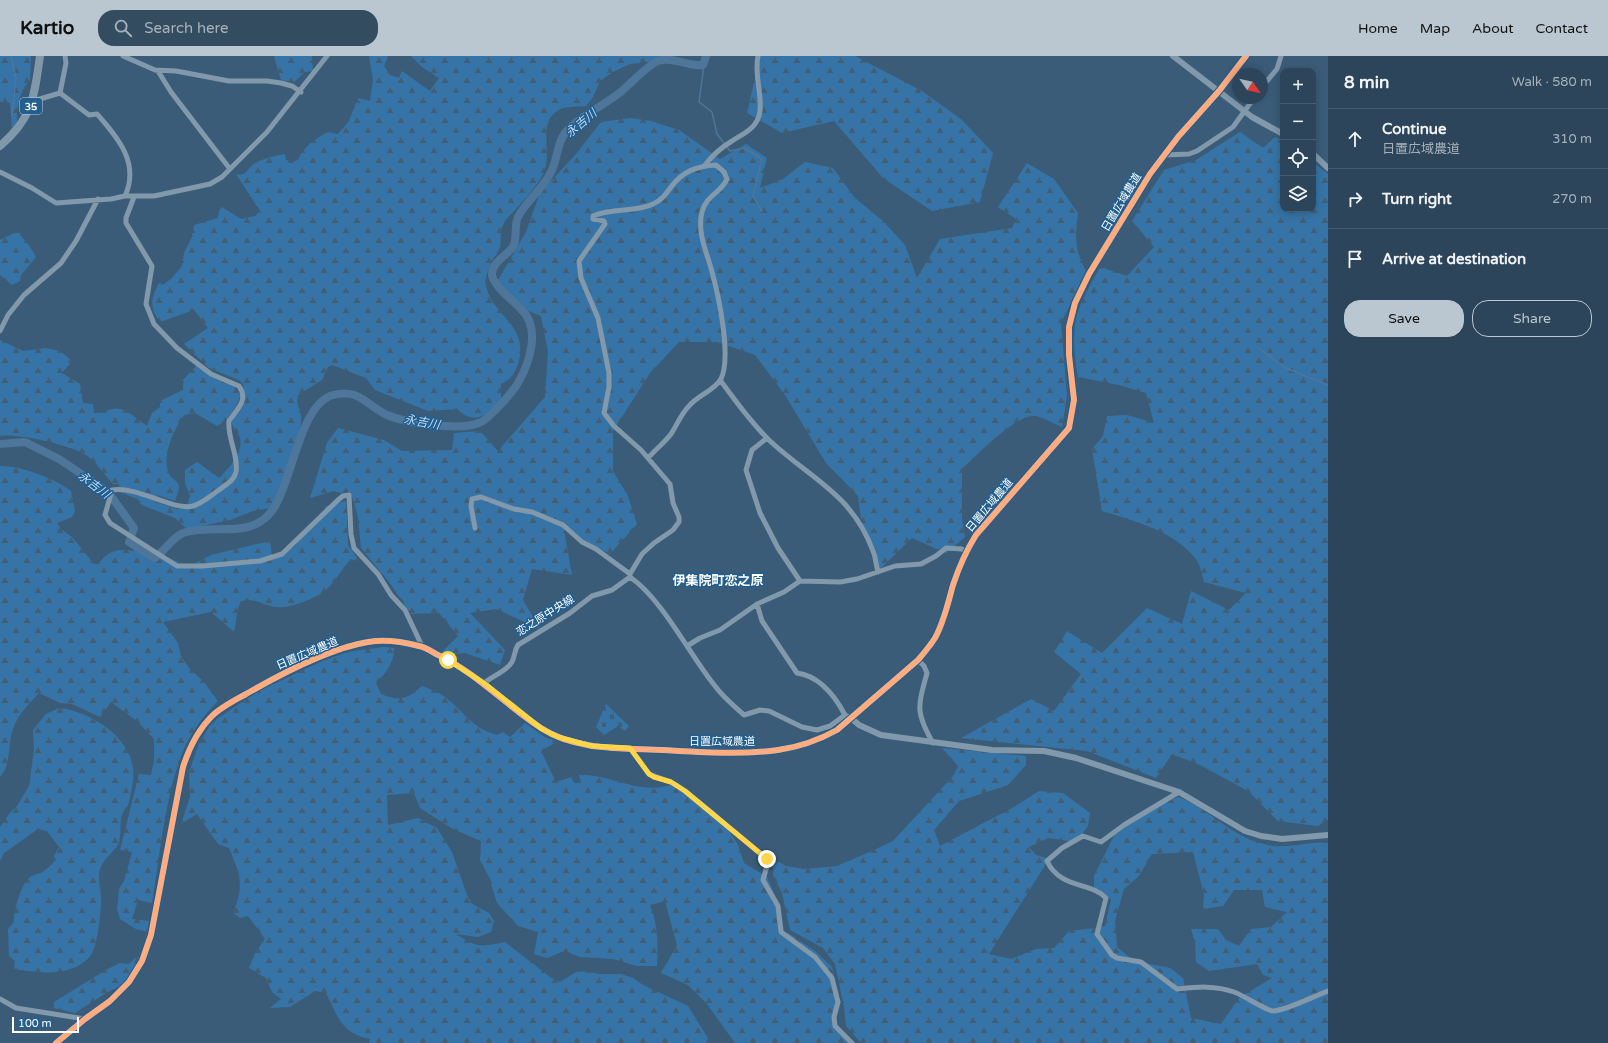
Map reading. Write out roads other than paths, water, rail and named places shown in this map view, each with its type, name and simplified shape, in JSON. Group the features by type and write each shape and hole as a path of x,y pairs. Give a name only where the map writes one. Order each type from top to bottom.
{"main road":[{"name":"35","path":"0,146 24,122 33,101 40,56"}],"street":[{"path":"60,93 66,63 65,56"},
{"path":"123,56 140,65 158,71 176,71 229,81 274,82 292,86 301,92"},
{"path":"0,172 32,188 56,203 125,196 154,196 198,188 216,182 267,132 301,92 327,56"},
{"path":"704,165 731,141 751,129 758,120 760,105 756,67 758,56"},
{"path":"1173,56 1245,112 1280,132"},
{"name":"日置広域農道","path":"56,1043 85,1019 110,1002 122,991 136,973 142,961 151,935 183,767 195,738 213,715 230,703 283,674 346,647 369,641 422,646 448,660 484,683 542,729 558,737 592,746 727,752 778,750 823,738 837,730 918,660 935,637 966,552 976,535 989,518 1060,440 1069,428 1074,400 1068,335 1075,303 1114,233 1150,174 1246,56"},
{"path":"1268,80 1277,69 1281,56"},
{"path":"158,71 171,92 230,169"},
{"path":"33,101 60,93"},
{"path":"60,93 89,115 97,114 120,141 127,156 131,183 125,196"},
{"path":"1164,155 1189,154 1197,151 1233,127 1250,104"},
{"path":"1316,157 1328,168"},
{"path":"630,576 642,554 654,543 673,530 679,522 679,517 673,503 670,484 648,458 614,426 604,413 609,387 609,373 598,318 581,278 579,261 605,224 604,221 593,219 593,216 604,211 646,207 664,197 682,175 691,169 704,165 716,165 727,177 725,184 708,199 702,212 701,223 705,249 717,290 724,338 724,365 720,380 716,386 688,406 670,436 648,458"},
{"path":"134,197 126,218 126,223 152,266 146,304 154,324 177,348 211,374 239,386 243,395 243,402 229,421 236,470 231,481 209,498 192,506 177,505 139,492 119,489 112,490 105,515 110,523 177,566 203,566 260,561 282,554 338,500 343,496 349,495 351,534 354,548 378,574 391,595 405,610 422,646"},
{"path":"0,331 8,315 24,295 61,262 76,241 98,199"},
{"path":"720,380 767,438 839,497 855,517 868,539 874,553 878,572"},
{"path":"767,438 752,450 746,470 760,513 778,548 800,581"},
{"path":"475,528 471,506 472,499 481,497 514,509 532,512 563,525 582,542 596,549 638,583 656,602 716,687 744,715 760,710 769,711 802,727 817,730 830,726 845,715"},
{"path":"687,646 700,638 720,630 757,604 784,592 800,581 840,582 857,579 895,566 921,564 936,556 946,548 962,549 966,552"},
{"name":"恋之原中央線","path":"484,683 507,668 512,661 514,650 518,645 570,613 592,596 612,590 630,576"},
{"path":"757,604 762,621 797,673 808,675 823,686 838,700 845,715 859,725 881,735 992,750 1044,751 1117,770 1179,792 1245,831 1261,836 1282,839 1328,835"},
{"path":"918,660 924,666 927,673 920,699 922,724 934,743"},
{"path":"630,748 649,774 671,782 685,791 767,859 767,866 763,880 778,906 781,932 815,957 832,978 838,1002 834,1018 835,1026 852,1043"},
{"path":"1179,792 1124,825 1101,842 1082,836 1062,848 1047,861 1061,877 1069,882 1099,893 1106,898 1097,934 1108,950 1117,958 1141,962 1177,989 1209,986 1220,988 1252,1000 1270,1011 1280,1010 1328,991"},
{"path":"0,999 16,1008 85,1019"}],"waterway":[{"path":"11,56 16,78 12,115"},
{"name":"永吉川","path":"0,444 25,442 59,459 108,492 134,528 129,542 155,558 183,533 194,530 241,528 252,526 262,521 271,512 278,500 304,429 312,413 321,402 333,395 342,393 356,396 387,415 407,421 447,426 470,425 483,421 500,406 518,383 526,365 532,345 531,326 527,317 495,282 492,276 493,269 495,265 512,249 514,245 518,217 521,211 548,178 555,162 558,147 565,133 577,121 622,91 654,63 669,60 692,65 703,65 706,56"},
{"path":"704,65 699,102 712,112 717,134 730,151 744,148 762,159 753,196 762,211"},
{"path":"1260,349 1286,368 1328,385"}],"district":[{"name":"伊集院町恋之原","path":"718,580"}]}
